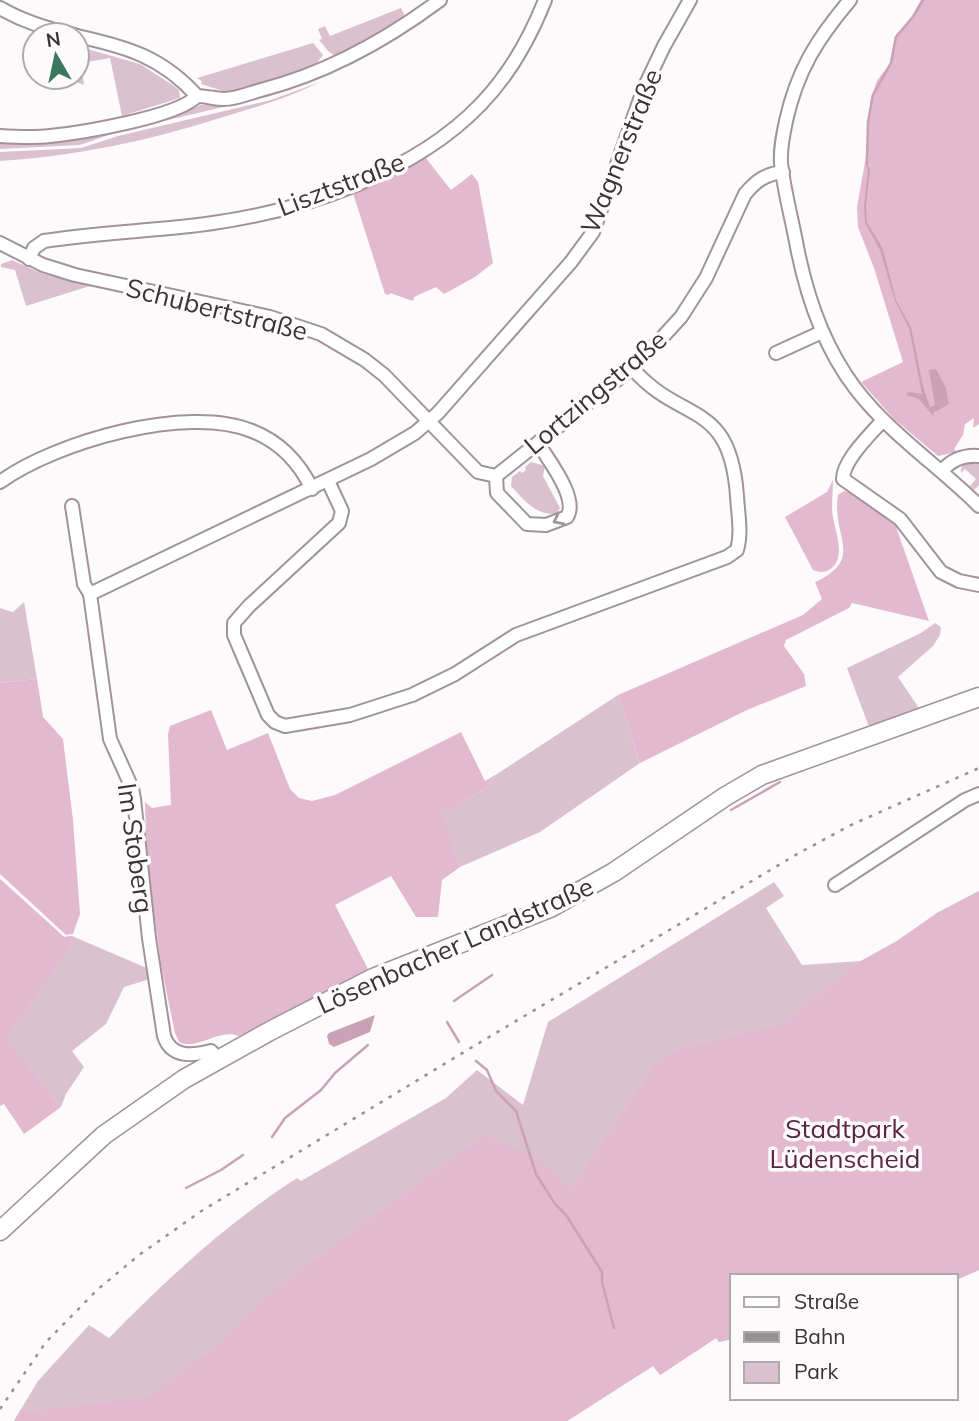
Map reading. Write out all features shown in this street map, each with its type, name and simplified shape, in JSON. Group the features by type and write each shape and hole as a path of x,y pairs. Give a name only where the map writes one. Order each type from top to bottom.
{"main road":[{"name":"Lösenbacher Landstraße","path":"0,1231 104,1135 184,1079 292,1019 373,978 550,908 614,872 726,796 762,775 979,698"}],"street":[{"path":"91,39 146,56 167,67 197,96 227,99 309,75 353,56 440,0"},
{"name":"Lisztstraße","path":"29,258 34,248 44,241 215,223 256,215 320,198 388,169 439,140 483,102 524,45 545,0"},
{"name":"Wagnerstraße","path":"430,421 571,262 593,232 644,88 664,46 691,0"},
{"path":"850,0 827,27 805,62 783,133 781,162 802,269 822,332 847,377 883,420 979,506"},
{"path":"0,8 22,21"},
{"path":"0,136 43,137 88,130 172,111 189,104 197,96"},
{"name":"Lortzingstraße","path":"496,476 632,368 659,341 694,298 706,278 745,194 754,183 766,175 783,172"},
{"name":"Schubertstraße","path":"0,243 29,258 75,275 271,317 311,330 365,359 394,384 478,472 496,476"},
{"path":"776,353 822,332"},
{"path":"328,481 342,511 339,523 248,606 234,623 234,635 268,715 278,724 285,726 350,715 388,704 438,684 516,635 734,553 740,538 736,478 726,443 709,422 690,408 650,388 632,368"},
{"path":"883,420 848,464 843,479 900,519 942,572 959,581 979,585"},
{"path":"90,594 393,448 430,421"},
{"path":"0,482 38,461 87,441 132,429 205,422 231,424 273,442 299,465 312,489"},
{"path":"496,476 497,493 527,524 542,526 567,517 571,510 569,496 538,443"},
{"path":"942,471 959,458 979,456"},
{"name":"Im Stoberg","path":"72,506 84,584 90,594 110,738 132,788 134,799 149,938 164,1035 169,1045 183,1055 211,1051 219,1060"},
{"path":"835,885 965,800 979,794"}],"green space":[{"path":"921,0 979,0 979,424 973,428 974,418 965,424 963,435 954,449 957,452 938,456 894,419 861,382 903,362 874,268 858,227 857,207 865,162 871,97 877,81 890,63 895,36"},
{"path":"401,8 406,18 339,58 329,52 319,40 322,39 318,29 325,26 330,36"},
{"path":"313,43 323,55 313,68 229,93 201,84 202,81 197,78"},
{"path":"91,50 140,64 179,90 180,98 122,116 110,58 91,61"},
{"path":"315,77 311,81 270,96 117,132 80,145 0,149 0,141 79,136 177,114 201,105 226,105"},
{"path":"320,82 271,102 166,134 84,151 0,161 0,152 81,148 118,136 271,100"},
{"path":"425,157 451,190 472,174 478,182 493,263 475,277 444,294 436,287 414,297 413,301 390,293 385,294 352,190"},
{"path":"12,260 43,274 90,286 26,306 15,270 1,267 1,264"},
{"path":"531,462 545,466 543,476 560,508 556,514 536,509 511,486 512,477 526,470 525,467"},
{"path":"967,462 979,463 979,485 974,490 970,486 976,479 965,469 961,473"},
{"path":"833,480 832,508 839,554 833,567 818,572 813,570 785,517 827,492"},
{"path":"844,491 851,493 895,524 929,621 852,603 849,608 786,640 784,646 804,674 806,686 747,710 640,763 618,695 803,615 822,599 815,582 830,573 843,555 837,510 838,495"},
{"path":"24,602 37,679 0,683 0,608 13,612"},
{"path":"935,623 941,627 940,635 933,646 898,677 919,708 869,727 847,668 921,633"},
{"path":"37,679 43,717 63,739 73,820 80,914 73,934 66,935 0,874 0,683"},
{"path":"618,695 640,763 540,832 460,867 440,813 485,789 497,774"},
{"path":"211,710 227,750 268,733 290,789 299,798 312,801 335,795 461,732 485,781 497,774 485,789 441,813 460,867 442,880 438,917 416,917 391,876 335,905 368,969 239,1036 223,1035 186,1044 179,1042 175,1033 162,970 147,865 145,802 152,808 171,805 168,734 170,726"},
{"path":"0,879 64,937 72,936 149,969 150,979 124,987 106,1024 72,1051 84,1067 66,1094 61,1107 0,1030"},
{"path":"0,879 64,937 72,936 69,947 6,1037 61,1107 24,1134 4,1104 0,1106"},
{"name":"Stadtpark Lüdenscheid","path":"774,882 784,896 766,908 802,965 861,961 897,941 937,913 979,891 979,1270 958,1279 958,1274 730,1274 730,1339 719,1342 716,1338 660,1375 653,1366 567,1421 14,1421 38,1381 89,1325 109,1338 199,1253 246,1214 297,1178 301,1181 446,1098 477,1070 523,1105 548,1022"},
{"name":"Stadtpark Lüdenscheid","path":"979,891 979,1270 958,1279 958,1274 730,1274 730,1339 719,1342 716,1338 660,1375 653,1366 567,1421 14,1421 21,1409 28,1412 146,1398 211,1351 276,1289 485,1135 538,1159 572,1189 656,1064 682,1049 780,1026 861,961 897,941 937,913"}],"shaded area":[{"path":"865,162 870,169 867,222 883,249 896,300 911,327 930,407 935,405 929,370 936,369 946,388 949,404 933,413 934,417 919,399 906,395 908,392 922,394 909,328 895,301 880,250 865,223 864,206 868,170"},
{"path":"375,1015 370,1032 334,1047 329,1044 329,1033"}],"waterway":[{"path":"867,164 868,122 873,95 891,63 896,37 923,0"},
{"path":"731,810 780,782"},
{"path":"454,1001 492,975"},
{"path":"447,1022 459,1042"},
{"path":"272,1137 285,1118 321,1090 335,1073 368,1045"},
{"path":"476,1061 487,1070 496,1091 516,1111 536,1174 602,1272 614,1328"},
{"path":"186,1188 243,1155"}],"railway":[{"path":"0,1409 46,1342 97,1290 139,1255 203,1210 799,853 851,825 979,768"}]}
